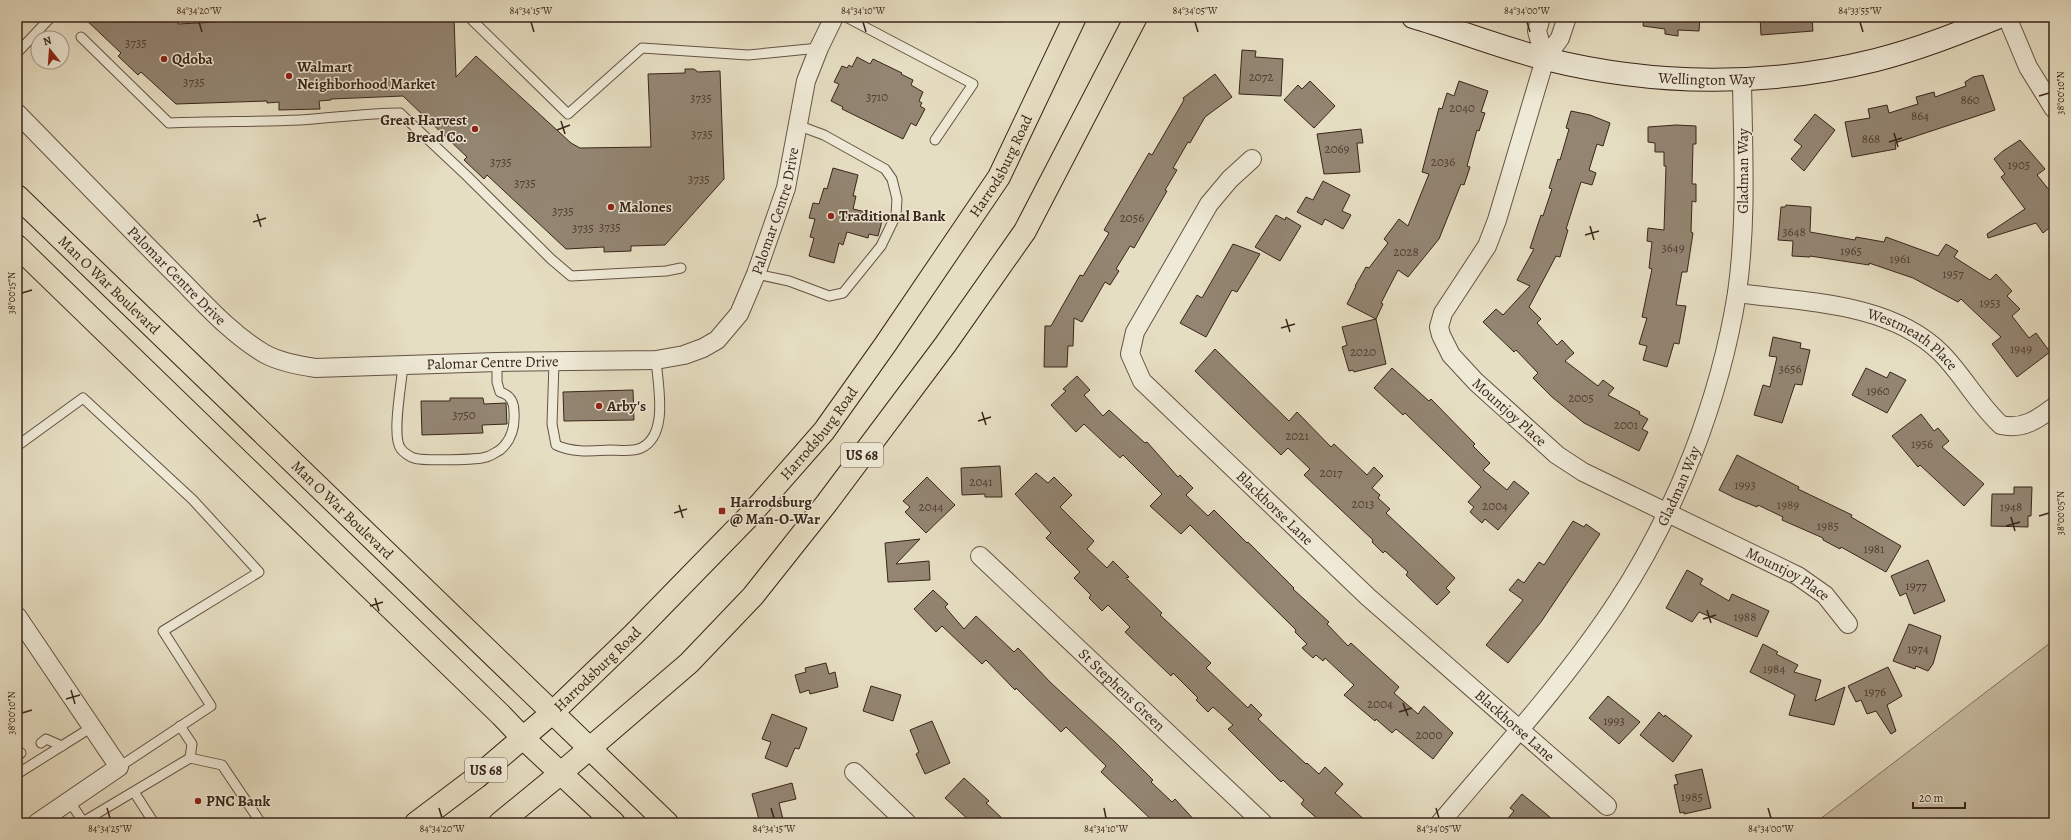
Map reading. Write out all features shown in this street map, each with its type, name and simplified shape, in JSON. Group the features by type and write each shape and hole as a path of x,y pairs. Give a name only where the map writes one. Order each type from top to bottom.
{"main road":[{"name":"Harrodsburg Road","path":"416,823 477,777 523,738 633,635 752,512 824,431 885,345 998,178 1075,17"},
{"name":"US 68","path":"500,823 561,773 689,663 753,596 826,504 945,345 1025,231 1136,17"},
{"name":"Man O War Boulevard","path":"17,196 266,439 667,823"},
{"path":"17,246 495,709 523,738 614,823"}],"street":[{"name":"Palomar Centre Drive","path":"17,113 114,214 222,320 251,344 266,354 298,365 315,368 497,362 656,360 684,355 703,348 717,340 739,314 756,274 786,188 806,80 818,48 834,17"},
{"name":"Wellington Way","path":"1413,17 1545,59 1588,68 1651,77 1742,80 1841,68 1877,60 1947,38 1999,17"},
{"path":"1541,17 1536,32 1545,59"},
{"name":"Mountjoy Place","path":"1567,17 1560,38 1545,59 1497,220 1487,246 1443,313 1439,327 1441,335 1451,355 1476,382 1526,429 1557,455 1583,472 1667,514 1798,576 1825,595 1848,624"},
{"path":"2007,17 2028,67 2054,109"},
{"name":"Gladman Way","path":"1440,823 1575,661 1611,612 1667,514 1686,470 1713,393 1737,293 1744,204 1742,80"},
{"name":"Blackhorse Lane","path":"1252,159 1230,179 1210,204 1135,332 1130,354 1133,365 1142,381 1368,597 1607,806"},
{"name":"Westmeath Place","path":"1737,293 1857,310 1897,322 1926,339 1941,353 2001,425 2011,428 2028,424 2037,420 2054,407"},
{"name":"St Stephens Green","path":"980,556 1263,823"},
{"path":"17,616 119,767 70,802 37,823"},
{"path":"854,772 907,823"}],"lane":[{"path":"17,53 51,17"},
{"path":"469,17 568,114 642,48 748,55 818,48"},
{"path":"846,17 973,84 935,140"},
{"path":"978,17 1001,17"},
{"path":"82,37 169,123 217,120 266,122 316,119 368,113 400,113 467,176 551,259 571,276 666,271 681,268"},
{"path":"756,274 790,281 829,296 843,292 881,246 896,215 897,199 892,180 885,169 824,135 797,125"},
{"path":"554,362 552,424 556,445 565,449 584,451 640,449 652,442 658,429 660,410 656,360"},
{"path":"404,365 397,419 397,438 401,449 413,458 428,460 486,458 500,449 509,439 515,425 514,402 507,394 500,392 497,382 497,362"},
{"path":"17,446 83,398 193,500 259,572 163,632 211,706 119,767"},
{"path":"180,726 192,744 190,758"},
{"path":"17,774 92,727"},
{"path":"41,743 46,739 62,746"},
{"path":"70,802 82,823 190,758 222,765 261,823"},
{"path":"134,792 154,823"}],"shaded area":[{"path":"2054,640 2054,823 1815,823"}],"building":[{"path":"83,17 178,17 178,24 216,22 216,17 454,17 456,77 476,56 571,143 580,148 651,147 648,74 685,73 685,69 694,69 698,72 720,71 724,179 665,245 631,246 631,251 604,252 604,247 566,249 487,175 484,179 464,160 467,157 403,96 331,99 319,101 320,109 279,110 279,102 267,103 267,101 176,104 141,72 138,75 118,56 121,53"},
{"path":"1644,17 1700,17 1699,31 1678,30 1678,36 1665,34 1665,29 1643,26"},
{"path":"1760,17 1812,17 1813,31 1761,35"},
{"path":"1242,50 1256,51 1255,57 1283,59 1281,96 1239,94"},
{"path":"857,57 870,64 873,59 902,73 901,74 913,80 911,85 923,92 919,101 922,103 920,106 925,109 916,126 911,123 903,139 842,109 843,107 831,101 839,84 834,82 842,66 847,68 849,65 852,67"},
{"path":"1215,74 1232,97 1205,117 1173,168 1177,170 1165,190 1167,191 1134,248 1130,246 1116,269 1119,271 1110,285 1105,282 1082,322 1074,318 1073,346 1068,346 1067,367 1044,367 1045,326 1051,326 1080,275 1083,276 1109,233 1104,230 1149,153 1152,155 1184,100 1183,98"},
{"path":"1983,75 1995,110 1895,143 1896,149 1852,157 1845,122 1870,118 1868,109 1887,105 1889,113 1918,104 1916,97 1934,92 1935,97 1966,86 1965,82 1973,77"},
{"path":"1310,81 1335,106 1314,128 1284,100 1298,85 1302,89"},
{"path":"1459,81 1488,91 1481,112 1485,113 1479,131 1477,130 1467,166 1470,167 1464,185 1461,184 1439,239 1408,277 1398,270 1381,303 1383,304 1376,319 1347,304 1366,267 1369,268 1388,243 1384,239 1399,219 1408,226 1429,174 1422,172 1439,108 1442,109 1447,93 1454,96"},
{"path":"1571,111 1590,115 1610,123 1603,146 1597,144 1589,170 1596,173 1592,185 1581,182 1566,229 1568,230 1560,257 1556,256 1529,307 1541,319 1537,323 1557,345 1562,340 1574,353 1565,361 1598,386 1603,380 1614,388 1608,395 1640,412 1639,414 1648,419 1642,429 1648,432 1639,451 1584,423 1552,397 1533,378 1538,373 1516,350 1514,352 1483,322 1496,309 1503,315 1530,286 1517,280 1534,249 1530,248 1541,215 1543,216 1552,189 1549,188 1558,159 1560,160 1569,129 1566,128"},
{"path":"1815,114 1835,130 1804,171 1791,159 1802,146 1794,140"},
{"path":"1676,125 1696,126 1696,144 1693,144 1692,184 1696,184 1696,202 1692,201 1691,232 1693,233 1687,272 1682,272 1676,305 1686,306 1679,344 1674,343 1667,367 1643,360 1647,346 1639,344 1647,318 1642,317 1652,269 1649,268 1652,242 1647,241 1648,228 1664,230 1666,166 1664,166 1664,152 1655,152 1655,143 1648,142 1648,127"},
{"path":"1361,129 1363,143 1357,143 1360,172 1324,174 1317,134"},
{"path":"2020,140 2045,169 2037,175 2054,196 2054,224 2043,233 2036,223 1988,238 1987,234 2025,209 2001,177 2005,174 1994,159"},
{"path":"833,168 858,175 853,196 856,196 853,209 875,214 873,219 882,221 878,236 869,234 868,238 847,232 843,245 839,243 834,263 809,256 814,238 810,237 815,219 809,218 813,203 819,204 824,188 827,189"},
{"path":"1323,181 1350,195 1342,211 1351,215 1343,229 1325,219 1322,225 1297,212 1306,197 1313,200"},
{"path":"1786,205 1811,207 1810,232 1855,240 1856,237 1884,242 1886,237 1938,256 1946,244 1958,251 1954,257 1990,280 1996,274 2012,291 2007,296 2020,309 2012,316 2029,338 2036,333 2050,352 2017,377 1992,344 2001,337 1961,299 1958,302 1913,278 1869,263 1869,265 1810,256 1792,256 1793,241 1778,240 1781,207 1785,207"},
{"path":"1276,215 1285,220 1286,217 1301,226 1280,261 1255,247"},
{"path":"1233,244 1260,254 1237,292 1232,290 1206,337 1180,323 1197,295 1202,298"},
{"path":"1376,319 1386,364 1354,372 1353,370 1349,371 1342,347 1347,345 1342,327"},
{"path":"1773,337 1801,343 1800,348 1810,350 1802,385 1795,384 1782,423 1754,415 1763,385 1770,387 1777,357 1769,356"},
{"path":"1215,349 1289,421 1297,412 1331,447 1334,444 1367,475 1374,467 1383,476 1372,488 1380,495 1378,498 1390,509 1386,513 1455,578 1446,588 1450,592 1437,605 1406,575 1408,572 1385,551 1383,553 1372,542 1373,540 1304,475 1310,469 1288,448 1281,455 1195,371"},
{"path":"1392,368 1429,401 1431,399 1475,444 1473,446 1490,463 1483,470 1507,490 1514,481 1529,493 1498,530 1485,519 1482,523 1470,512 1474,507 1468,502 1481,487 1405,413 1403,415 1374,388"},
{"path":"1866,368 1887,378 1890,372 1906,380 1887,413 1852,395"},
{"path":"1077,376 1090,390 1084,395 1103,416 1109,410 1145,443 1147,442 1178,477 1180,475 1193,488 1186,495 1208,516 1214,510 1247,543 1248,542 1294,588 1293,589 1329,622 1327,624 1348,646 1351,643 1399,687 1394,693 1418,714 1424,706 1453,733 1433,759 1396,729 1392,733 1376,719 1375,721 1344,695 1354,685 1325,658 1323,661 1316,655 1313,658 1302,648 1307,644 1295,632 1296,630 1190,525 1181,534 1150,506 1162,494 1123,455 1120,458 1084,424 1076,432 1051,405 1066,391 1063,389"},
{"name":"Arby's","path":"633,390 634,420 564,421 563,392"},
{"path":"450,398 483,398 484,404 506,403 507,424 482,425 483,433 422,435 421,401 450,401"},
{"path":"1921,414 1934,431 1938,428 1949,441 1942,447 1984,484 1964,506 1920,465 1918,467 1892,436"},
{"path":"1737,455 1799,487 1798,489 1852,515 1851,517 1901,546 1886,572 1841,547 1840,549 1823,540 1823,538 1782,520 1783,517 1758,505 1757,507 1719,490"},
{"path":"1000,466 1002,497 985,497 985,494 962,495 961,468"},
{"path":"1036,473 1048,483 1054,477 1072,495 1060,507 1094,541 1087,549 1107,568 1113,561 1129,577 1126,578 1162,613 1160,615 1211,663 1206,668 1248,708 1251,704 1262,715 1258,719 1306,764 1307,763 1319,774 1325,767 1343,784 1335,793 1368,823 1322,823 1301,804 1304,800 1283,780 1281,782 1228,729 1233,725 1213,707 1208,712 1196,700 1198,698 1173,673 1171,676 1125,632 1130,627 1108,605 1102,611 1089,598 1091,595 1074,578 1080,572 1046,538 1051,533 1015,494"},
{"path":"927,477 955,505 926,533 905,512 910,507 903,501"},
{"path":"2014,487 2032,487 2031,516 2028,516 2028,527 1991,526 1992,494 2014,494"},
{"path":"1573,521 1584,527 1586,524 1600,534 1541,622 1508,663 1486,645 1523,600 1509,590 1518,579 1524,583 1539,562 1544,565"},
{"path":"920,539 896,564 929,561 930,580 888,582 885,543"},
{"path":"1928,560 1945,601 1914,614 1906,593 1900,596 1891,576"},
{"path":"1687,570 1703,579 1700,584 1729,601 1732,594 1769,611 1757,637 1699,612 1692,622 1666,608"},
{"path":"933,590 948,604 945,607 964,629 976,616 1014,652 1018,648 1050,682 1115,742 1153,780 1151,782 1172,802 1175,799 1197,823 1155,823 1101,772 1106,766 1066,727 1061,732 1016,688 1015,690 986,660 982,664 942,626 936,632 914,609"},
{"path":"1909,624 1941,636 1933,664 1928,671 1916,666 1915,669 1893,661"},
{"path":"1763,644 1778,652 1776,654 1798,665 1794,672 1821,680 1815,701 1845,687 1834,725 1789,715 1795,695 1750,672"},
{"path":"826,663 829,674 835,672 838,687 810,694 809,690 800,693 795,675 806,672 805,668"},
{"path":"1888,667 1902,696 1887,705 1896,731 1891,734 1876,711 1867,714 1861,700 1856,702 1848,686"},
{"path":"871,686 901,695 893,721 863,711"},
{"path":"1608,696 1640,722 1619,744 1589,718"},
{"path":"1659,712 1692,736 1673,762 1640,735"},
{"path":"772,714 807,728 799,749 795,748 787,767 765,758 771,742 762,739"},
{"path":"932,721 950,763 925,774 916,754 919,752 910,730"},
{"path":"1702,769 1711,808 1684,814 1684,812 1680,813 1674,785 1678,784 1675,775"},
{"path":"964,778 989,801 986,803 1007,823 972,823 945,798"},
{"path":"792,783 796,799 779,803 784,823 760,823 752,794"},
{"path":"1522,794 1557,823 1504,823 1514,811 1510,808"}],"place":[{"name":"Qdoba","path":"164,59"},
{"name":"Walmart Neighborhood Market","path":"289,76"},
{"name":"Great Harvest Bread Co.","path":"475,129"},
{"name":"Malones","path":"611,207"},
{"name":"Traditional Bank","path":"831,216"},
{"name":"Arby's","path":"599,406"},
{"name":"Harrodsburg @ Man-O-War","path":"722,511"},
{"name":"PNC Bank","path":"198,801"}]}
